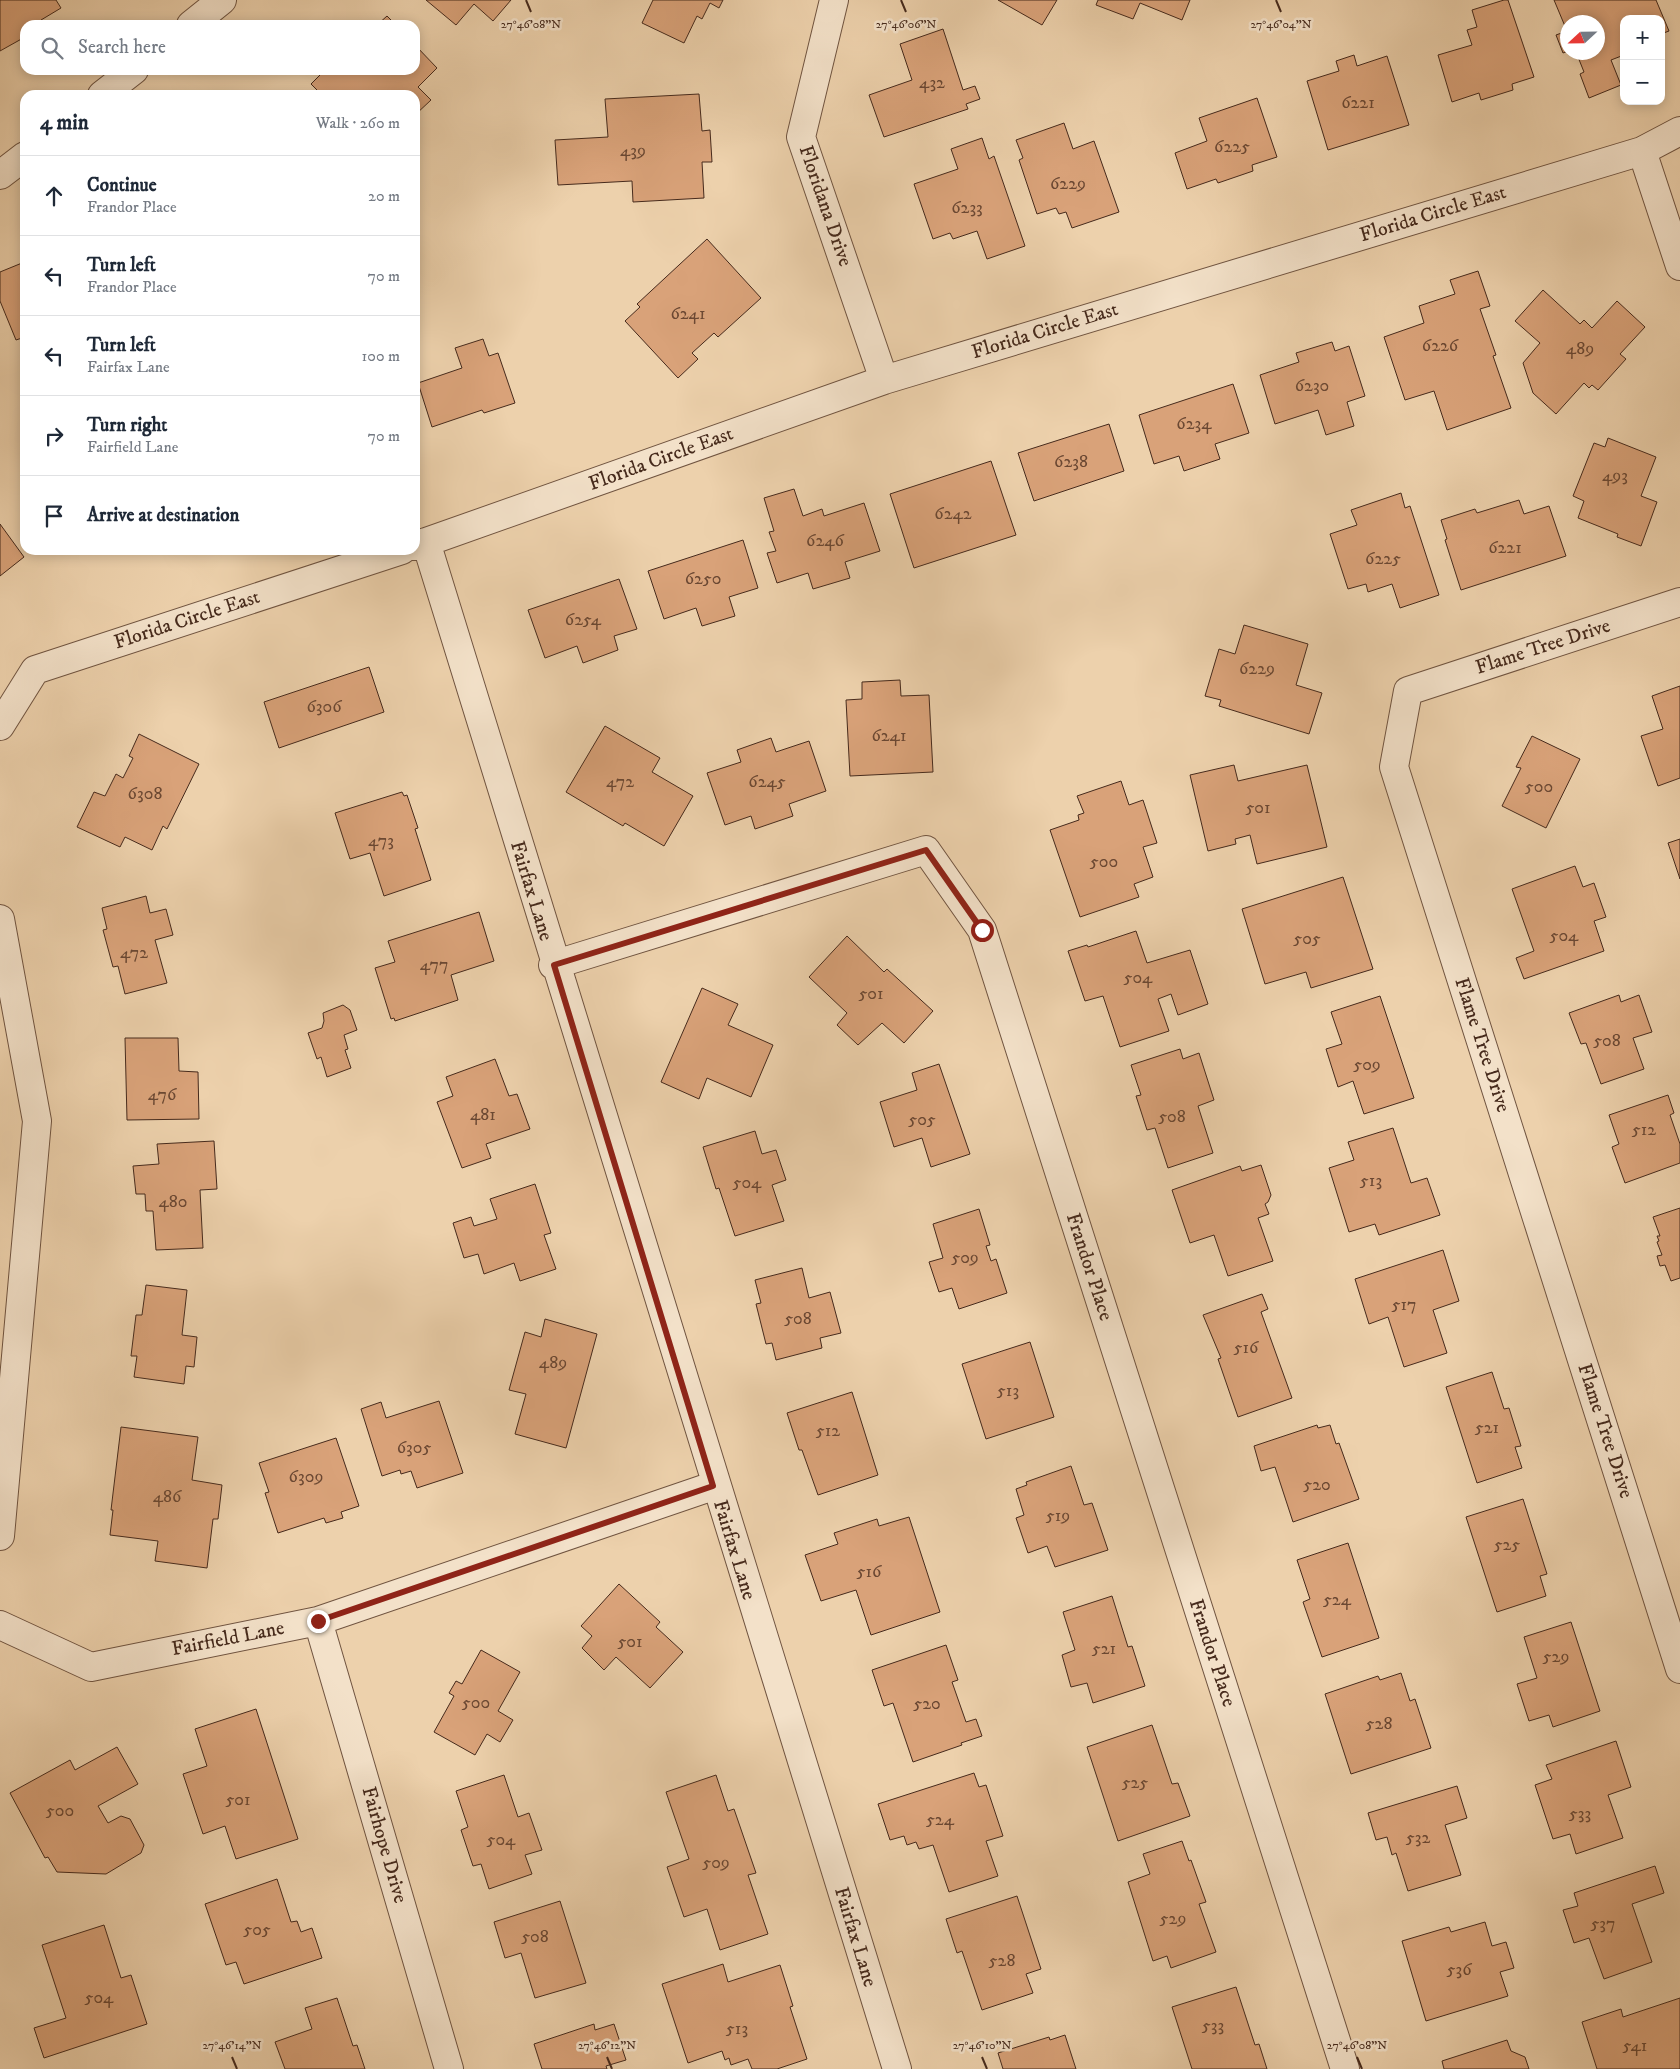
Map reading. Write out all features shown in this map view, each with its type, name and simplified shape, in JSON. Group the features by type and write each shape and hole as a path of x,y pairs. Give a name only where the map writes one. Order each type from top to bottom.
{"street":[{"path":"197,20 222,0"},
{"name":"Floridana Drive","path":"834,0 801,136 884,380"},
{"path":"108,90 128,75"},
{"name":"Florida Circle East","path":"420,544 884,380 1642,151 1680,131"},
{"path":"1642,151 1680,266"},
{"path":"0,175 20,160"},
{"name":"Florida Circle East","path":"0,726 35,670 387,555"},
{"name":"Fairfax Lane","path":"418,555 554,965 713,1486 897,2069"},
{"name":"Flame Tree Drive","path":"1680,602 1408,691 1394,767 1680,1669"},
{"name":"Frandor Place","path":"554,965 926,850 982,930 1345,2069"},
{"path":"0,919 37,1121 0,1536"},
{"name":"Fairfield Lane","path":"0,1625 91,1667 318,1621 713,1486"},
{"name":"Fairhope Drive","path":"318,1621 449,2069"}],"building":[{"path":"0,0 56,0 61,8 41,20 20,20 20,40 0,51"},
{"path":"426,0 511,0 493,21 474,4 456,25"},
{"path":"653,0 723,0 719,8 710,3 702,19 697,16 684,43 642,23"},
{"path":"998,0 1057,0 1042,25"},
{"path":"1098,0 1190,0 1182,20 1140,3 1133,19 1096,5"},
{"path":"1508,0 1534,77 1512,84 1513,90 1481,100 1479,93 1452,102 1438,55 1472,45 1467,30 1477,27 1472,10"},
{"path":"1554,0 1656,0 1662,15 1620,15 1620,57 1611,60 1620,85 1589,98 1580,74 1584,72 1579,60 1605,60 1605,15 1560,15"},
{"path":"387,16 391,20 383,20"},
{"path":"1665,21 1669,31 1665,32"},
{"path":"943,29 963,90 975,86 980,99 966,104 968,109 884,137 869,95 912,80 900,44"},
{"path":"1560,34 1560,45 1556,35"},
{"path":"420,50 437,68 418,87 431,100 420,110 420,90 317,90 311,84 320,75 420,75"},
{"path":"1354,55 1357,66 1387,56 1409,125 1328,150 1307,81 1339,71 1336,61"},
{"path":"699,94 702,131 710,130 712,162 702,162 704,198 633,202 632,181 558,185 555,140 608,137 605,99"},
{"path":"1257,98 1277,157 1252,165 1253,171 1218,183 1216,179 1187,189 1175,153 1207,141 1199,118"},
{"path":"1064,123 1073,149 1094,141 1119,212 1072,228 1066,212 1059,214 1056,208 1037,214 1019,160 1023,158 1016,140"},
{"path":"982,138 989,159 994,156 1025,246 987,259 977,231 953,239 950,233 933,239 914,184 958,169 951,149"},
{"path":"707,239 761,298 718,337 714,333 692,353 698,359 678,378 625,321 640,307 637,304"},
{"path":"20,264 20,339 16,340 0,301 0,272"},
{"path":"1478,271 1490,306 1480,309 1496,355 1493,356 1511,408 1447,430 1434,391 1405,400 1384,337 1424,323 1419,306 1455,294 1450,280"},
{"path":"1543,290 1580,324 1584,320 1592,328 1617,301 1645,327 1620,354 1626,359 1598,390 1592,385 1589,388 1584,383 1556,414 1533,393 1523,363 1540,343 1515,321"},
{"path":"483,339 489,356 498,353 515,403 484,413 482,410 432,427 420,389 420,382 462,368 455,348"},
{"path":"1332,342 1335,351 1349,346 1365,396 1347,402 1354,426 1326,435 1318,410 1275,424 1260,375 1299,362 1296,353"},
{"path":"1233,384 1249,433 1215,444 1220,459 1184,471 1179,456 1154,464 1139,415"},
{"path":"1109,424 1124,471 1034,501 1018,453"},
{"path":"1608,438 1656,457 1641,496 1657,502 1641,546 1617,537 1618,534 1578,518 1584,501 1573,496 1594,443 1605,447"},
{"path":"991,461 1016,535 914,568 890,494"},
{"path":"794,489 803,516 822,509 824,516 864,503 880,551 845,562 850,578 813,589 808,573 777,583 767,553 776,551 769,532 774,531 764,498"},
{"path":"1401,493 1405,508 1410,506 1439,595 1400,608 1392,584 1368,592 1366,584 1348,589 1330,534 1357,525 1351,510"},
{"path":"1519,500 1524,514 1549,506 1566,556 1461,590 1445,540 1447,539 1441,520 1475,509 1477,513"},
{"path":"0,524 20,552 20,555 24,557 0,576"},
{"path":"743,540 758,588 729,597 735,616 702,626 696,608 664,619 648,571"},
{"path":"619,579 637,629 614,636 618,650 583,663 577,646 545,658 528,610"},
{"path":"1244,625 1308,644 1296,685 1322,693 1309,734 1219,706 1221,700 1205,696 1219,649 1235,654"},
{"path":"369,667 384,712 279,748 264,702"},
{"path":"900,680 901,696 929,695 933,772 850,776 846,700 862,699 862,682"},
{"path":"1680,686 1680,778 1658,786 1641,736 1663,729 1652,696"},
{"path":"605,726 660,758 652,772 693,796 664,846 625,823 623,826 566,792"},
{"path":"139,734 199,764 167,829 163,826 152,850 125,837 120,847 77,827 94,792 105,796 116,774 123,778 133,758 129,756"},
{"path":"1532,736 1580,759 1546,828 1502,806 1521,768 1516,767"},
{"path":"771,738 776,752 809,741 826,791 789,804 793,816 755,829 751,816 725,825 707,773 741,762 737,750"},
{"path":"1234,765 1238,781 1307,765 1327,847 1257,864 1250,835 1235,839 1236,844 1208,851 1190,775"},
{"path":"1121,781 1129,805 1143,800 1157,843 1143,847 1153,877 1134,884 1139,897 1080,917 1050,830 1079,820 1078,815 1084,813 1077,796"},
{"path":"402,792 404,796 407,795 418,828 415,829 431,880 384,896 370,853 350,859 335,813"},
{"path":"1680,839 1680,879 1668,843"},
{"path":"1575,866 1583,887 1594,883 1606,917 1594,921 1604,951 1524,979 1516,958 1534,951 1512,889"},
{"path":"1343,877 1373,969 1311,988 1306,972 1265,984 1242,909"},
{"path":"146,896 150,913 166,909 173,935 155,940 167,983 125,994 118,966 113,967 103,930 107,929 102,908"},
{"path":"479,912 494,961 451,975 458,1000 395,1021 394,1018 391,1019 375,968 395,962 388,941"},
{"path":"1136,931 1147,963 1190,950 1208,1004 1178,1015 1171,994 1158,999 1169,1031 1120,1047 1103,996 1085,1001 1068,951 1087,945 1088,947"},
{"path":"847,936 884,972 887,969 933,1011 904,1043 882,1023 858,1045 837,1025 847,1013 809,977"},
{"path":"702,988 738,1004 728,1025 773,1045 751,1097 707,1078 699,1099 661,1082"},
{"path":"1619,995 1621,1002 1639,995 1652,1032 1633,1038 1644,1069 1601,1084 1586,1043 1581,1044 1569,1013"},
{"path":"1380,996 1414,1098 1364,1114 1353,1081 1338,1087 1326,1049 1342,1044 1331,1012"},
{"path":"343,1005 350,1010 357,1030 344,1035 348,1049 345,1050 351,1068 327,1077 321,1057 317,1059 308,1033 322,1028 324,1021 323,1013"},
{"path":"125,1038 178,1038 179,1071 198,1072 199,1119 127,1120"},
{"path":"1180,1049 1183,1059 1199,1053 1214,1100 1198,1106 1213,1153 1168,1168 1155,1128 1147,1130 1136,1096 1141,1095 1131,1065"},
{"path":"495,1059 509,1096 517,1094 530,1129 486,1144 491,1158 462,1168 437,1102 453,1096 446,1077"},
{"path":"939,1064 970,1154 931,1167 922,1138 894,1147 880,1102 917,1090 912,1073"},
{"path":"1668,1095 1674,1113 1670,1115 1680,1144 1680,1163 1625,1183 1612,1147 1619,1144 1609,1115"},
{"path":"1393,1128 1411,1183 1427,1178 1440,1215 1379,1235 1375,1224 1349,1232 1329,1168 1354,1160 1348,1142"},
{"path":"755,1131 762,1154 776,1150 786,1180 772,1185 784,1221 735,1236 719,1188 716,1189 703,1147"},
{"path":"214,1141 217,1189 200,1190 203,1248 156,1250 153,1211 146,1211 145,1194 136,1194 133,1166 159,1164 157,1144"},
{"path":"1261,1165 1271,1195 1265,1204 1269,1214 1258,1218 1273,1261 1228,1276 1214,1235 1190,1243 1172,1190 1240,1166 1242,1171"},
{"path":"535,1184 551,1233 544,1235 556,1269 520,1281 514,1263 484,1274 478,1254 464,1258 453,1223 471,1217 474,1226 497,1219 490,1199"},
{"path":"1680,1208 1680,1278 1671,1281 1665,1265 1660,1266 1657,1256 1662,1255 1657,1242 1659,1241 1657,1236 1660,1236 1653,1217"},
{"path":"979,1209 990,1245 986,1246 991,1261 996,1259 1007,1293 959,1309 952,1288 939,1292 929,1262 943,1258 933,1224"},
{"path":"1443,1250 1459,1301 1433,1310 1447,1353 1404,1367 1388,1317 1369,1324 1355,1279"},
{"path":"802,1268 809,1298 830,1292 841,1333 820,1338 822,1348 776,1360 772,1343 766,1344 756,1304 761,1303 755,1280"},
{"path":"146,1285 187,1290 182,1335 197,1337 194,1367 186,1366 184,1384 134,1377 137,1356 131,1356 136,1315 142,1315"},
{"path":"1262,1294 1268,1309 1261,1312 1292,1398 1238,1417 1218,1359 1221,1358 1203,1315"},
{"path":"545,1319 597,1334 566,1448 515,1434 526,1394 509,1390 525,1332 541,1337"},
{"path":"1030,1342 1054,1417 986,1439 962,1364"},
{"path":"1492,1372 1504,1409 1509,1408 1521,1446 1515,1447 1522,1468 1477,1483 1446,1387"},
{"path":"852,1392 878,1475 818,1495 802,1450 799,1450 787,1413"},
{"path":"439,1401 463,1473 417,1488 411,1471 401,1474 400,1470 382,1476 361,1409 381,1402 386,1418"},
{"path":"1317,1425 1318,1428 1330,1425 1336,1444 1339,1443 1359,1499 1293,1522 1275,1467 1261,1471 1254,1446"},
{"path":"121,1427 198,1437 192,1480 222,1485 218,1519 213,1519 207,1568 155,1561 158,1541 110,1535 113,1510 111,1510"},
{"path":"336,1438 359,1506 341,1512 343,1518 326,1523 324,1518 278,1533 265,1493 269,1492 259,1463"},
{"path":"1071,1466 1084,1505 1092,1503 1108,1550 1055,1567 1047,1546 1028,1553 1016,1518 1024,1515 1016,1489 1027,1485 1026,1482"},
{"path":"1523,1499 1547,1574 1540,1576 1546,1596 1497,1612 1466,1517"},
{"path":"909,1517 940,1612 871,1635 856,1590 821,1601 805,1555 838,1544 834,1533 877,1519 879,1526"},
{"path":"1348,1543 1379,1638 1322,1657 1303,1602 1310,1599 1297,1560"},
{"path":"619,1584 660,1622 656,1627 683,1652 650,1688 616,1657 604,1670 582,1648 592,1636 581,1626"},
{"path":"1112,1596 1128,1647 1132,1646 1145,1686 1093,1703 1087,1683 1071,1687 1062,1655 1075,1650 1063,1612"},
{"path":"1571,1622 1600,1711 1553,1727 1549,1715 1529,1721 1517,1684 1537,1678 1524,1637"},
{"path":"946,1645 958,1680 952,1682 966,1722 976,1719 982,1736 913,1762 893,1703 884,1706 872,1670"},
{"path":"481,1650 520,1672 498,1711 513,1720 500,1742 487,1734 475,1755 434,1732 454,1696 449,1693 456,1681 462,1684"},
{"path":"1401,1673 1410,1701 1415,1699 1431,1748 1351,1774 1325,1694 1378,1676 1380,1680"},
{"path":"256,1709 298,1839 236,1859 225,1826 203,1834 183,1774 207,1766 195,1729"},
{"path":"1152,1725 1172,1784 1178,1783 1190,1816 1118,1841 1087,1747"},
{"path":"1616,1741 1631,1787 1608,1795 1623,1838 1576,1854 1570,1834 1553,1839 1535,1785 1552,1779 1546,1765"},
{"path":"117,1747 138,1784 98,1806 108,1823 121,1816 130,1819 144,1845 141,1853 106,1874 57,1872 48,1857 45,1858 10,1793 70,1760 75,1770"},
{"path":"974,1773 979,1787 986,1785 1003,1836 986,1841 998,1876 949,1892 933,1845 919,1849 916,1842 907,1845 904,1836 890,1840 878,1804"},
{"path":"504,1775 518,1817 529,1813 542,1850 525,1855 532,1874 489,1889 481,1864 473,1866 461,1830 468,1827 456,1791"},
{"path":"716,1775 728,1811 734,1809 756,1873 748,1875 768,1934 720,1950 707,1909 684,1917 667,1867 689,1859 666,1792"},
{"path":"1457,1786 1467,1818 1445,1825 1461,1875 1408,1891 1396,1853 1392,1855 1387,1837 1376,1840 1368,1813"},
{"path":"1182,1841 1206,1902 1199,1904 1216,1952 1171,1968 1167,1956 1153,1961 1128,1882 1150,1874 1143,1854"},
{"path":"1655,1866 1664,1893 1632,1904 1652,1962 1604,1979 1589,1938 1574,1943 1563,1910 1578,1906 1574,1893"},
{"path":"277,1879 291,1922 297,1921 301,1932 312,1928 322,1958 244,1984 236,1962 226,1965 205,1904"},
{"path":"1017,1896 1041,1969 1026,1974 1033,1993 982,2010 962,1951 957,1953 946,1919"},
{"path":"560,1901 586,1983 535,1998 521,1953 505,1958 494,1922"},
{"path":"1485,1922 1492,1946 1506,1942 1514,1968 1500,1972 1508,1996 1426,2021 1402,1941 1449,1927 1451,1932"},
{"path":"104,1925 121,1978 131,1975 147,2024 44,2058 34,2028 66,2018 42,1945"},
{"path":"723,1964 728,1982 780,1965 793,2006 790,2007 807,2059 777,2069 752,2069 748,2059 731,2065 729,2058 725,2060 722,2051 688,2063 662,1984"},
{"path":"1236,1987 1255,2045 1259,2044 1267,2069 1192,2069 1172,2007"},
{"path":"337,1998 353,2046 357,2045 365,2069 285,2069 275,2042 312,2029 305,2008"},
{"path":"1680,1998 1680,2069 1597,2069 1582,2022 1621,2009 1623,2017"},
{"path":"594,2024 595,2030 614,2024 626,2060 606,2066 607,2069 542,2069 534,2044"},
{"path":"1065,2035 1076,2069 1003,2069 998,2053 1049,2037 1050,2040"},
{"path":"1507,2040 1511,2051 1525,2057 1529,2069 1444,2069 1442,2061"}],"route":[{"path":"318,1621 713,1486 554,965 926,850 982,930"}]}
